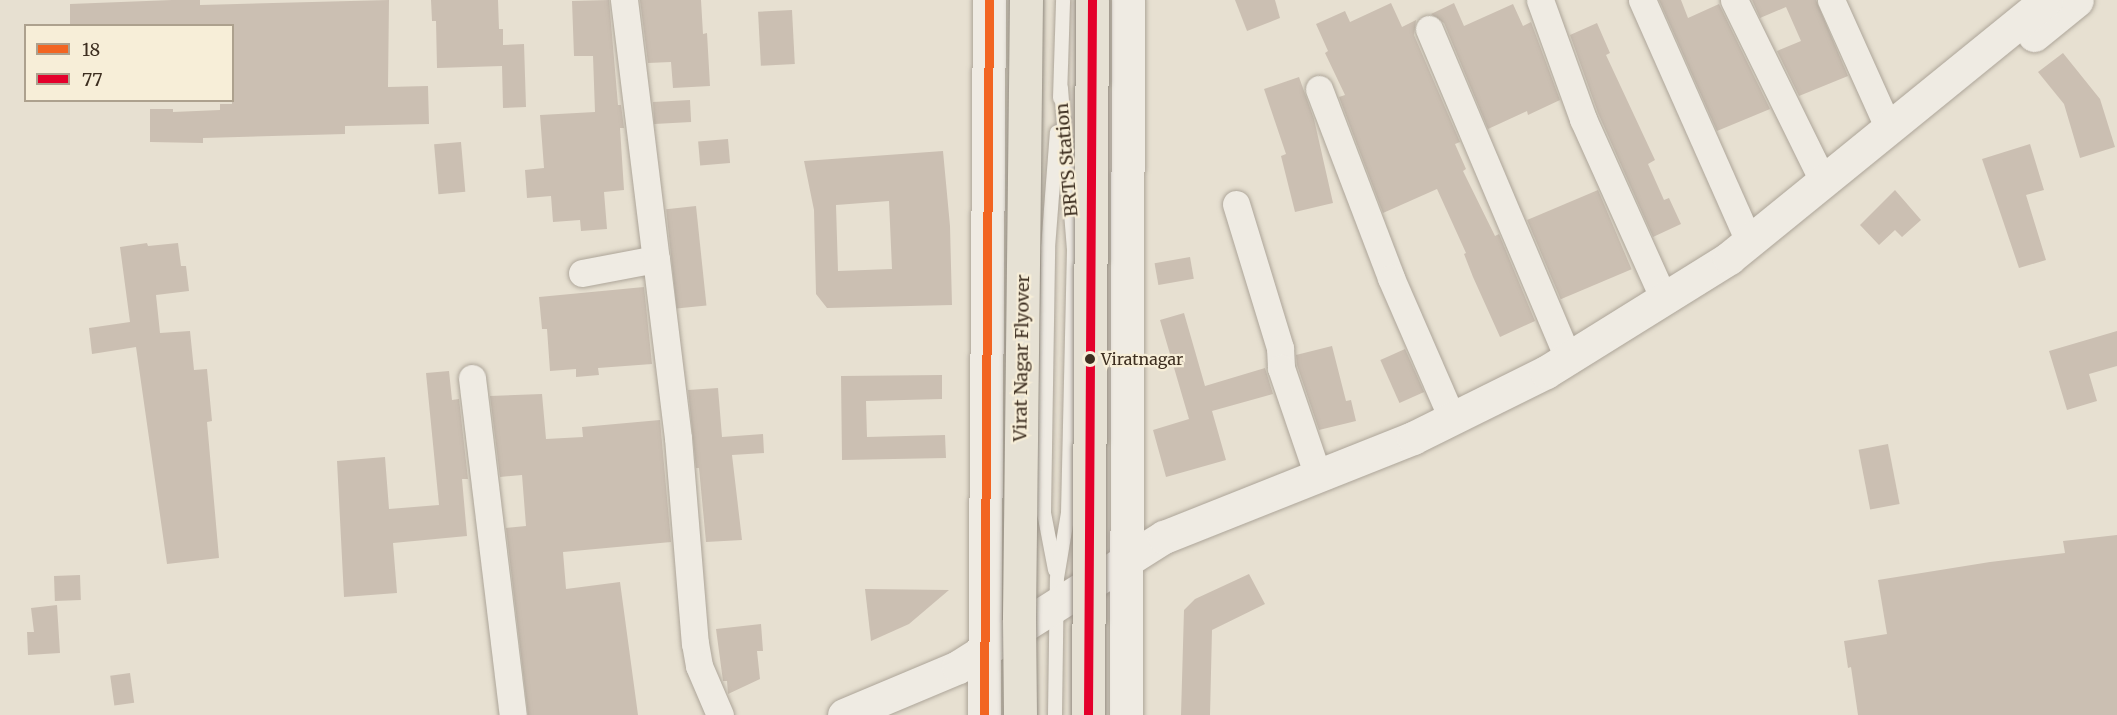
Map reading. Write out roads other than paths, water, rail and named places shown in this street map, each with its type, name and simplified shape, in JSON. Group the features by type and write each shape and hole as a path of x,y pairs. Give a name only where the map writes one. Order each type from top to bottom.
{"main road":[{"path":"984,715 989,0"},
{"name":"Virat Nagar Flyover","path":"1020,715 1019,617 1026,0"},
{"path":"1088,715 1092,0"},
{"path":"1126,715 1128,0"},
{"path":"1126,570 1164,537 1413,438 1546,372 1729,258 2047,0"},
{"path":"885,715 964,682 984,661 1056,604 1126,570 1420,455 1556,388 1740,274 2076,0"},
{"path":"844,715 958,667 984,661"}],"street":[{"path":"624,0 678,438 695,643 706,687 720,715"},
{"path":"1540,0 1583,119 1663,297"},
{"path":"1642,0 1749,241"},
{"path":"1734,0 1823,181"},
{"path":"1831,0 1889,129"},
{"path":"1429,29 1568,358"},
{"path":"1319,88 1391,278 1452,418"},
{"path":"1236,204 1280,348 1281,368 1318,476"},
{"path":"582,273 656,259"},
{"path":"472,378 513,715"}],"lane":[{"path":"1061,88 1063,0"},
{"name":"BRTS Station","path":"1056,604 1044,513 1048,248 1061,88"},
{"name":"BRTS Station","path":"1056,604 1068,513 1074,250 1061,88"},
{"path":"1055,715 1056,604"}],"place":[{"name":"Viratnagar","path":"1090,359"}]}
